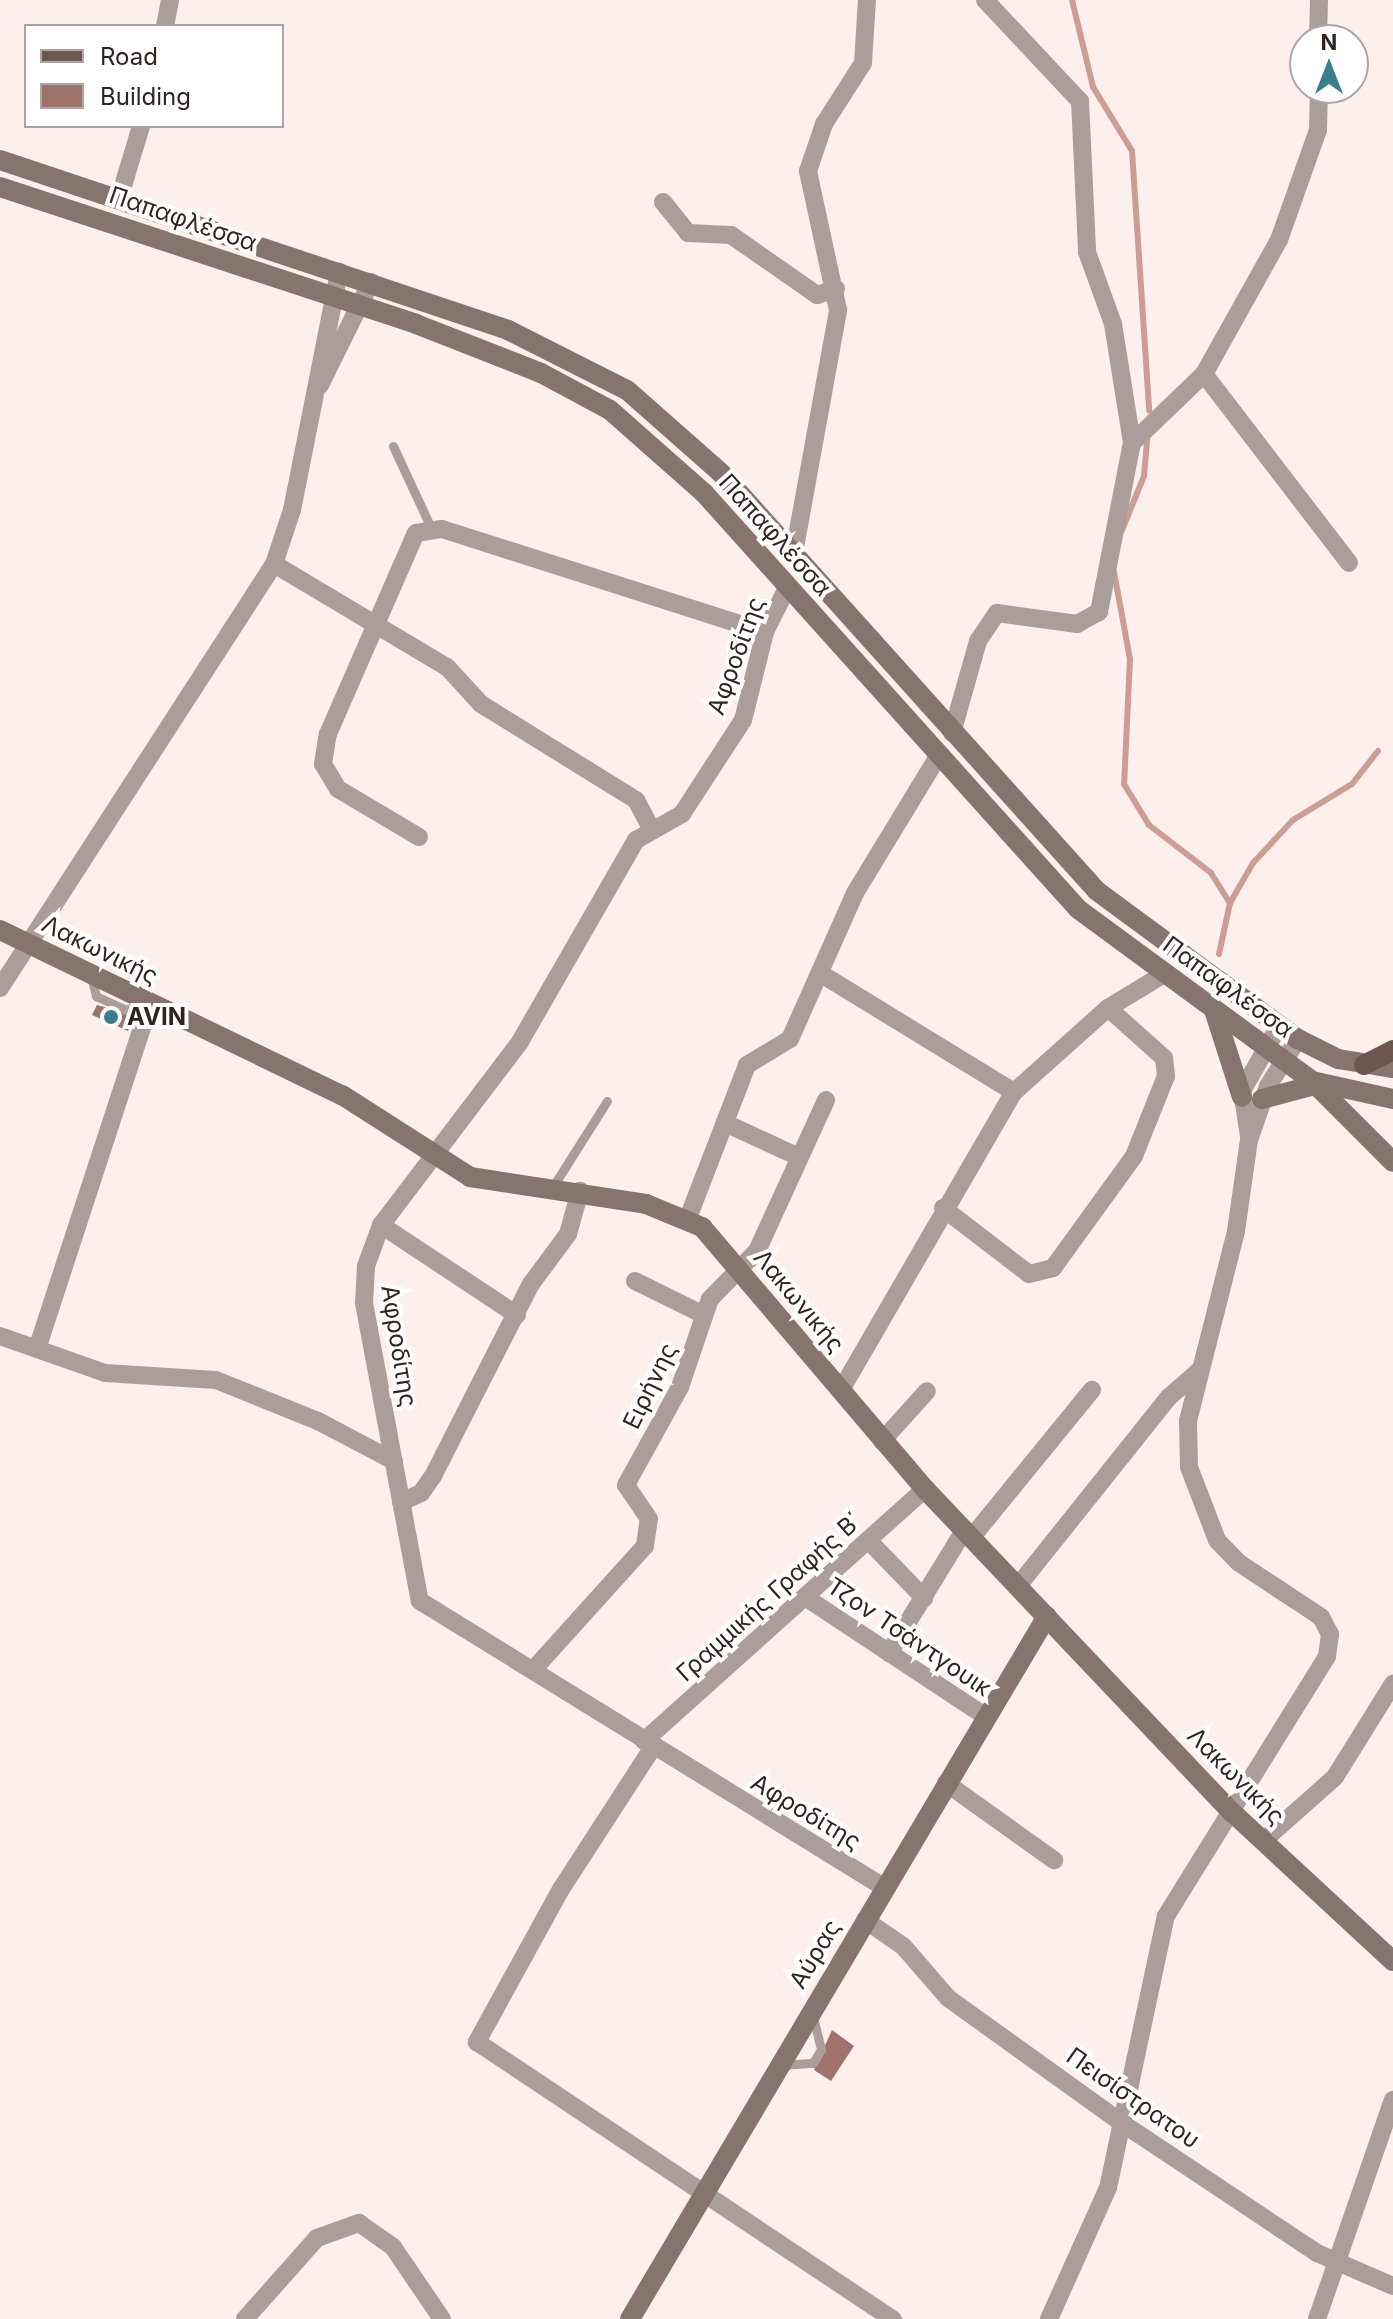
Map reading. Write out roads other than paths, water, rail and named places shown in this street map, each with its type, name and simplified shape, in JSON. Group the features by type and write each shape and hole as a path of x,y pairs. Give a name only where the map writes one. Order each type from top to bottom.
{"main road":[{"name":"Παπαφλέσσα","path":"0,160 120,196 508,330 627,390 711,464 1097,891 1298,1039 1364,1065 1393,1068"},
{"name":"Παπαφλέσσα","path":"0,187 499,355 610,410 704,493 1053,885 1164,974 1314,1083 1393,1099"},
{"name":"Λακωνικής","path":"0,930 342,1095 477,1180 580,1191 688,1218 737,1269 925,1489 1233,1813 1393,1961"},
{"path":"1214,1010 1252,1098 1314,1083 1393,1162"},
{"path":"1364,1065 1393,1050"},
{"name":"Αύρας","path":"630,2319 1047,1616"}],"street":[{"path":"165,24 170,0"},
{"path":"794,553 836,325 836,289 808,171 824,124 863,63 867,0"},
{"path":"952,733 978,641 997,613 1077,624 1099,612 1132,443 1110,315 1087,252 1080,101 985,0"},
{"path":"1318,24 1319,0"},
{"path":"1132,443 1204,374 1284,228 1318,130 1319,104"},
{"path":"120,196 140,128"},
{"path":"663,202 688,233 731,235 817,295 836,289"},
{"path":"0,988 274,564 318,388 329,297 339,272"},
{"path":"318,388 362,308 371,282"},
{"path":"1204,374 1349,563"},
{"path":"419,837 338,789 323,764 328,734 378,628 414,536 431,528 765,632"},
{"path":"274,564 447,667 481,704 636,800 650,826"},
{"name":"Αφροδίτης","path":"787,588 765,632 743,720 682,814 650,826 520,1042 438,1157 381,1225 366,1266 364,1303 420,1601 885,1888"},
{"path":"688,1218 747,1065 789,1042 823,975 855,893 937,758"},
{"path":"841,1390 943,1208 1014,1092 1108,1008 1164,974"},
{"path":"823,975 1014,1092"},
{"path":"37,1349 148,1002"},
{"path":"943,1208 1029,1274 1053,1268 1134,1156 1166,1076 1164,1058 1108,1008"},
{"path":"1049,2319 1098,2217 1122,2123 1166,1916 1233,1813 1327,1656 1330,1634 1321,1617 1239,1563 1217,1540 1189,1467 1188,1421 1236,1231 1252,1098 1265,1046 1279,1026"},
{"path":"1252,1098 1298,1039"},
{"name":"Ειρήνης","path":"533,1670 647,1542 648,1513 625,1489 680,1387 704,1315 737,1269 759,1246 826,1100"},
{"path":"725,1123 799,1157"},
{"path":"401,1502 427,1486 517,1315 568,1234 580,1191"},
{"path":"381,1225 517,1315"},
{"path":"635,1281 704,1315"},
{"path":"0,1336 105,1373 216,1380 318,1421 394,1461"},
{"path":"1018,1586 1169,1397 1200,1370"},
{"path":"889,1653 968,1533 1092,1390"},
{"path":"882,1441 927,1391"},
{"name":"Γραμμικής Γραφής Β΄","path":"702,2193 477,2039 648,1744 925,1489"},
{"path":"868,1540 924,1598"},
{"name":"Τζον Τσάντγουικ","path":"805,1597 986,1717"},
{"path":"1263,1841 1335,1777 1393,1684"},
{"path":"946,1783 1054,1860"},
{"name":"Πεισίστρατου","path":"865,1920 908,1950 948,1998 1122,2123 1335,2262 1393,2286"},
{"path":"1317,2319 1393,2100"},
{"path":"702,2193 893,2319"},
{"path":"245,2319 317,2238 359,2223 393,2247 442,2319"}],"lane":[{"path":"393,446 431,528"},
{"path":"552,1188 607,1101"}],"waterway":[{"path":"1072,0 1093,87 1132,151 1149,410"},
{"path":"1122,530 1144,476 1147,438"},
{"path":"1114,572 1130,659 1124,784 1149,825 1211,873 1230,903"},
{"path":"1219,954 1230,903 1253,863 1293,820 1352,784 1378,751"}],"place":[{"name":"AVIN","path":"111,1017"}]}
